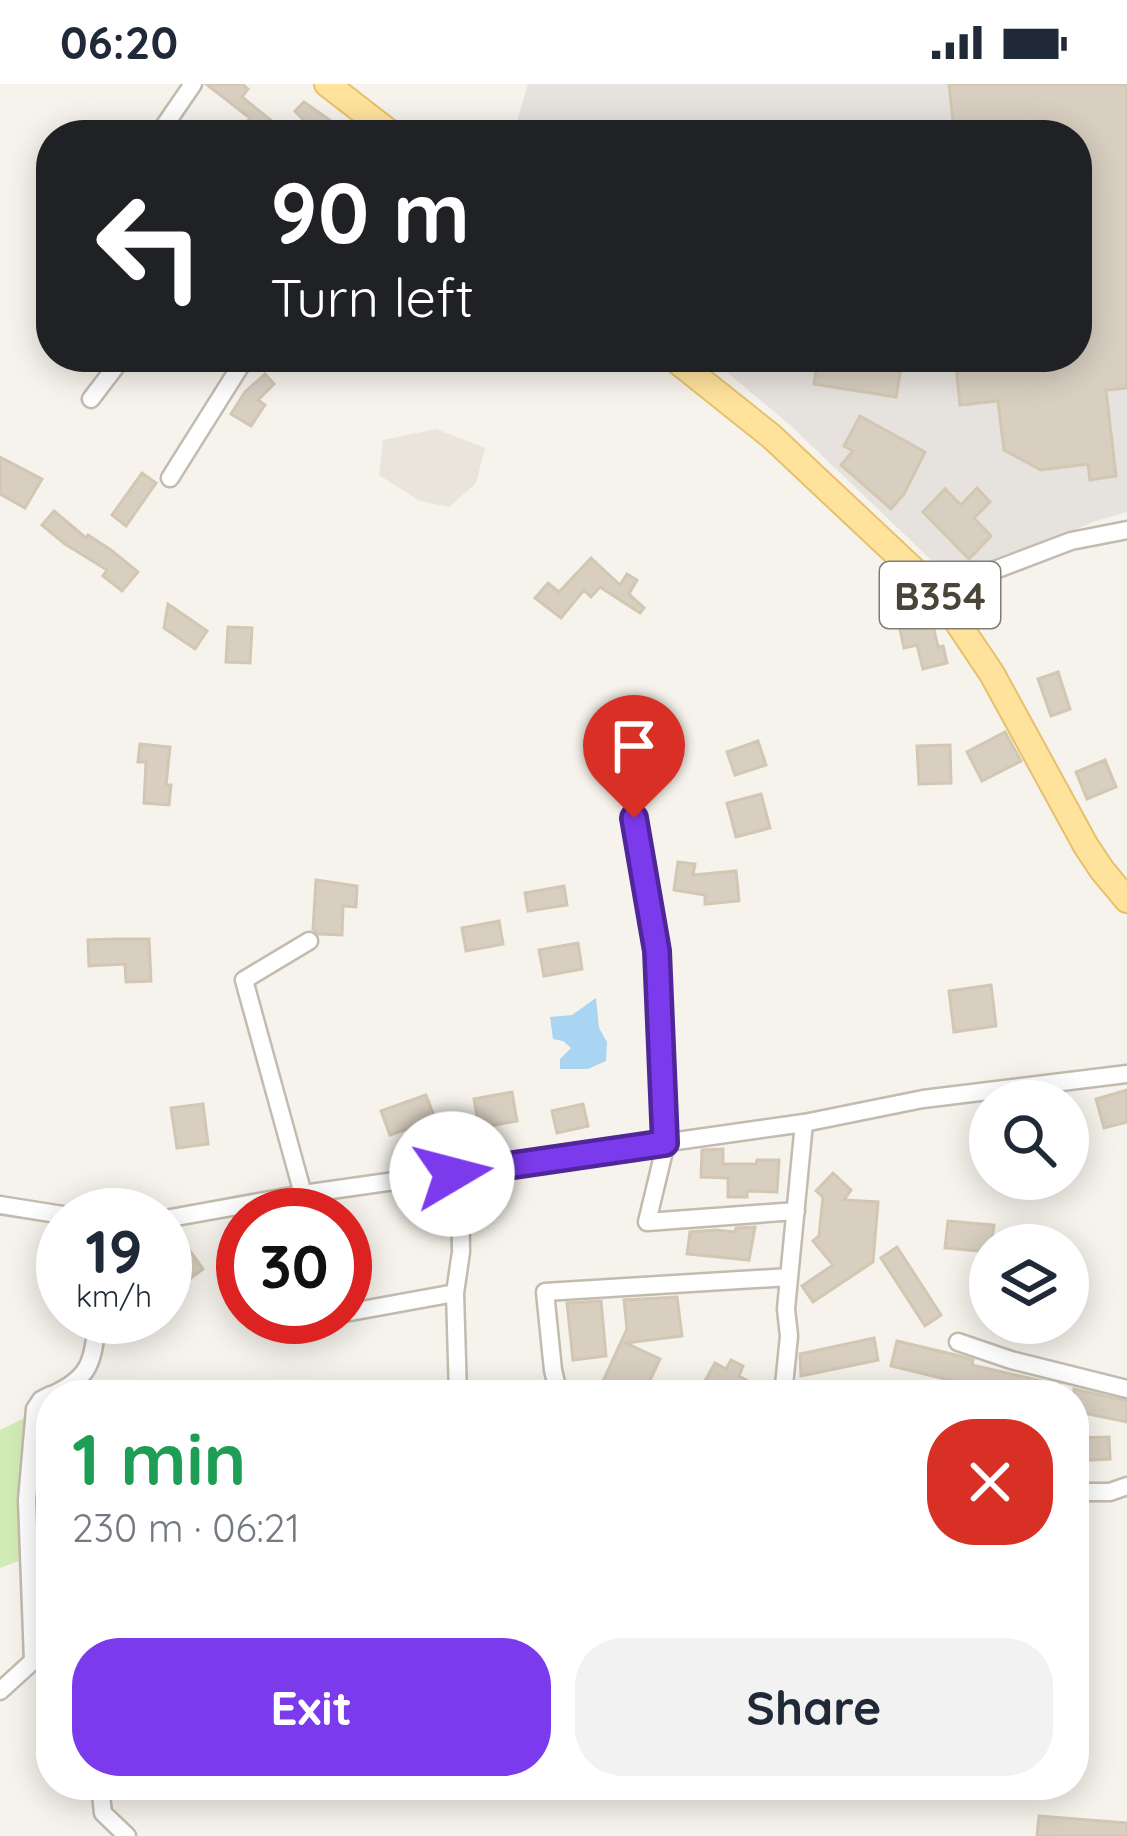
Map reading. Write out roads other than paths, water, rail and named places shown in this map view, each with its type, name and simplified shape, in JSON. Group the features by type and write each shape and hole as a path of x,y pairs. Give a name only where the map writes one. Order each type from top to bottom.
{"main road":[{"path":"327,84 374,120"},
{"name":"B354","path":"691,372 771,436 938,592 992,674 1086,846 1127,900"}],"street":[{"path":"168,120 193,84"},
{"path":"91,399 112,372"},
{"path":"170,478 237,372"},
{"path":"938,592 1071,541 1127,530"},
{"path":"634,818 657,951 665,1143 647,1222 796,1210"},
{"path":"301,1188 244,980 309,941"},
{"path":"351,1188 804,1123 923,1099 1127,1074"},
{"path":"785,1380 786,1310 804,1123"},
{"path":"458,1380 460,1173"},
{"path":"0,1205 36,1211"},
{"path":"555,1380 544,1292 789,1277"},
{"path":"372,1308 455,1293"},
{"path":"958,1342 1088,1380"},
{"path":"78,1380 87,1370 92,1344"},
{"path":"1089,1380 1127,1390"},
{"path":"36,1407 26,1500 36,1663"},
{"path":"1089,1492 1127,1486"},
{"path":"0,1691 33,1661"},
{"path":"101,1836 102,1800"},
{"path":"103,1813 127,1836"}],"water":[{"path":"596,998 599,1028 607,1042 606,1061 588,1069 560,1069 560,1059 571,1048 553,1039 550,1017 572,1015"}]}
